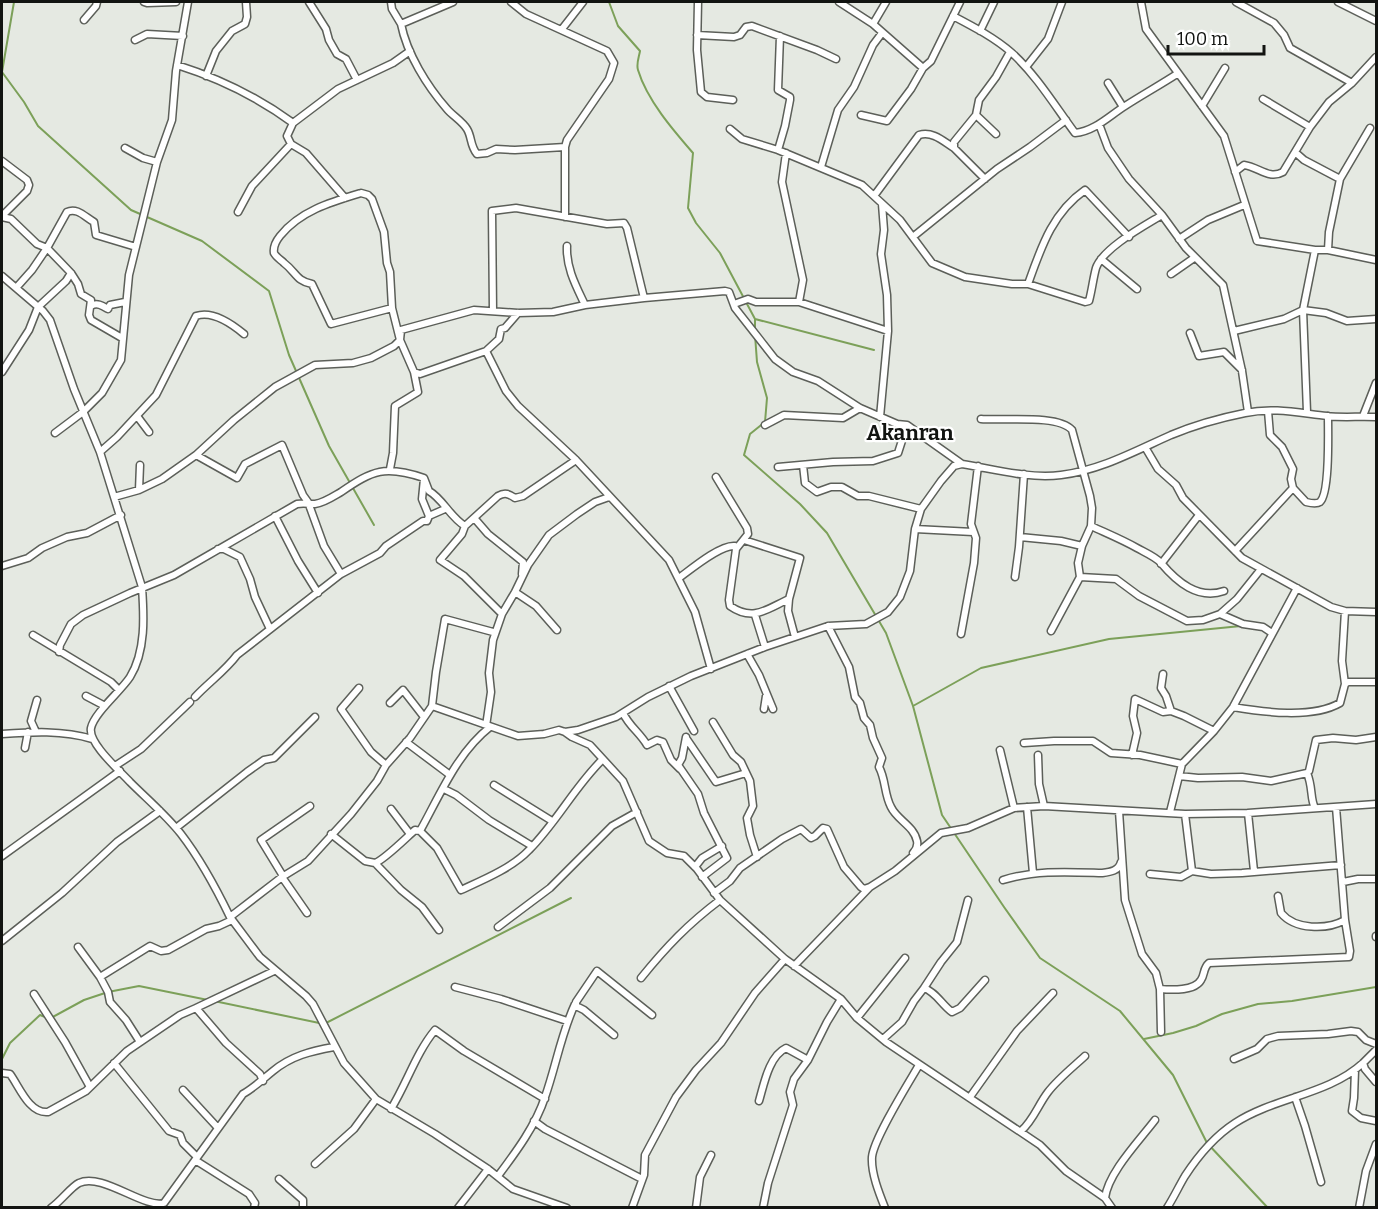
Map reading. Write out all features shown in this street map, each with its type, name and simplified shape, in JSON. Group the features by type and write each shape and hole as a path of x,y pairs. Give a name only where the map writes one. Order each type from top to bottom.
{"street":[{"path":"84,20 97,2"},
{"path":"144,2 176,2"},
{"path":"55,433 83,412 102,393 121,360 129,275 158,162 172,120 177,65 188,2"},
{"path":"206,76 216,51 232,32 245,24 246,2"},
{"path":"309,2 326,29 337,54 346,59 357,80"},
{"path":"391,2 410,51 423,76 447,110 468,129 472,148 477,154 496,149 565,147"},
{"path":"401,24 453,2"},
{"path":"511,2 526,14 607,51 614,63 609,79 570,135 565,147 565,218"},
{"path":"562,29 583,2"},
{"path":"698,2 697,35 701,92 707,97 733,100"},
{"path":"838,2 873,24 923,68"},
{"path":"873,24 886,2"},
{"path":"861,115 887,121 911,89 923,68 931,61 960,2"},
{"path":"980,31 994,2"},
{"path":"1026,67 1048,39 1062,2"},
{"path":"1141,2 1146,29 1224,136 1257,241 1328,250 1377,260"},
{"path":"1236,2 1274,23 1284,35 1290,48 1352,83"},
{"path":"1338,2 1377,21"},
{"path":"953,16 1011,52 1026,67 1075,133 1099,124 1177,74"},
{"path":"697,35 734,37 740,35 746,27 752,26 763,28 836,59"},
{"path":"821,168 838,110 854,87 873,45 882,33"},
{"path":"135,40 147,34 183,36"},
{"path":"778,150 790,100 790,97 778,90 780,36"},
{"path":"342,198 306,153 291,144 287,136 293,123 338,89 393,63 410,51"},
{"path":"954,148 954,142 976,115 979,100 1011,52"},
{"path":"1235,172 1239,167 1250,166 1271,175 1283,172 1310,127 1329,102 1352,83 1377,57"},
{"path":"177,65 268,105 293,123"},
{"path":"1202,106 1226,68"},
{"path":"1108,83 1123,107"},
{"path":"1263,99 1310,127"},
{"path":"976,115 996,134"},
{"path":"914,236 985,178 1066,120"},
{"path":"1099,124 1108,148 1129,179 1162,214 1194,258 1220,279 1238,350 1248,412"},
{"path":"1328,250 1329,232 1340,179 1370,128"},
{"path":"730,129 742,139 786,153 862,185 914,236 932,263 951,272 975,278 1028,284 1085,302 1089,301 1096,267 1101,259 1162,214"},
{"path":"874,196 919,135 925,133 954,148 985,178"},
{"path":"238,212 252,186 291,144"},
{"path":"125,148 143,158 158,162"},
{"path":"786,153 782,182 803,280 799,302"},
{"path":"1296,153 1304,160 1340,179"},
{"path":"2,161 27,180 29,185 2,217"},
{"path":"1028,284 1046,236 1058,215 1085,190 1129,237"},
{"path":"390,469 395,406 418,392 414,372 400,340 392,308 384,232 372,199 368,195 361,194 342,198 306,213 282,234 275,244 274,252 302,282 312,284 331,324 392,308"},
{"path":"880,417 888,331 887,295 881,254 884,230 882,204"},
{"path":"1179,239 1208,220 1244,205"},
{"path":"493,311 492,211 516,208 606,224 624,223 644,298"},
{"path":"16,288 32,270 71,210 76,210 94,222 96,235 136,247"},
{"path":"2,217 11,219 37,244 47,248 71,273 81,294 91,300 89,315 91,320 122,338"},
{"path":"567,246 571,276 585,305"},
{"path":"1307,412 1303,310 1315,250"},
{"path":"1170,274 1194,258"},
{"path":"1101,259 1137,289"},
{"path":"2,372 29,330 38,307 66,281 71,273"},
{"path":"2,276 50,320 100,452 142,587 139,657 130,677 91,726 78,734"},
{"path":"114,497 139,490 162,479 196,455 275,387 303,370 315,365 352,363 371,358 394,346 400,340 402,330 474,310 518,313 562,311 585,305 726,291 729,292 734,304 775,359 788,369 818,381 860,408 907,425 962,464"},
{"path":"734,304 748,299 756,302 799,302 888,331"},
{"path":"91,306 101,305 108,309 110,305 125,302"},
{"path":"1233,330 1284,319 1303,310 1326,313 1347,321 1377,319"},
{"path":"414,372 420,374 486,351 499,339 501,329 508,326 518,313"},
{"path":"100,452 156,395 196,316 202,314 228,321 244,334"},
{"path":"1190,333 1199,356 1224,352 1242,371"},
{"path":"1229,356 1238,350"},
{"path":"486,351 506,391 518,406 576,460 669,560 695,612 711,669"},
{"path":"1362,416 1377,383"},
{"path":"765,425 784,415 843,418 860,408"},
{"path":"1268,411 1270,435 1282,447 1293,469 1291,479 1293,488 1306,502 1321,501 1327,482 1328,416"},
{"path":"565,732 578,730 623,713 669,686 765,647 828,626 866,624 888,612 900,597 910,571 915,529 921,509 940,481 954,466 962,464 1024,474 1058,475 1084,471 1211,421 1248,412 1307,412 1328,416 1377,417"},
{"path":"137,416 149,432"},
{"path":"981,419 1010,418 1057,422 1067,425 1072,430 1092,508 1091,526 1082,546 1078,563 1080,577 1051,632"},
{"path":"778,467 873,461 898,453 907,425"},
{"path":"196,455 231,477 237,478 245,464 282,445 308,502 324,546 341,574"},
{"path":"1145,447 1158,469 1176,485 1183,498 1198,515 1235,551 1261,570 1332,607 1345,611 1377,612"},
{"path":"502,614 464,576 440,560 462,534 465,526 498,496 509,494 515,498 523,496 576,460"},
{"path":"139,490 140,465"},
{"path":"803,465 806,483 817,492 831,487 842,487 858,496 869,496 921,509"},
{"path":"961,634 974,563 976,538 971,524 978,466"},
{"path":"59,652 60,645 72,624 77,620 142,587 174,575 297,504 308,502 314,504 327,500 377,471 390,469 424,478"},
{"path":"1015,577 1024,474"},
{"path":"716,477 747,528 748,534 736,549 730,606 755,615 789,599"},
{"path":"424,478 429,491 436,494 456,521 465,526"},
{"path":"424,478 422,499 429,516"},
{"path":"1235,551 1293,488"},
{"path":"420,831 450,775 476,738 488,727 491,692 489,672 493,640 502,614 522,578 549,535 595,502 609,497"},
{"path":"2,856 118,769 193,700 209,682 221,675 228,663 270,629 285,620 341,574 381,553 386,546 423,521 427,521 429,516 445,508"},
{"path":"2,566 28,558 59,540 87,533 121,515"},
{"path":"1161,564 1198,515"},
{"path":"275,516 298,561 318,592"},
{"path":"475,519 488,534 523,562 522,578"},
{"path":"1091,526 1137,548 1161,564 1163,569 1186,586 1196,591 1217,594 1224,591"},
{"path":"915,529 973,532"},
{"path":"1020,537 1061,541 1082,546"},
{"path":"744,540 800,558 788,611 795,637"},
{"path":"679,578 721,550 731,545 736,549"},
{"path":"217,549 224,549 240,557 270,629"},
{"path":"1080,577 1116,579 1139,596 1186,621 1203,620 1220,614 1238,599 1261,570"},
{"path":"1170,812 1182,764 1214,731 1233,706 1297,588"},
{"path":"515,592 536,606 557,630"},
{"path":"1233,706 1269,713 1296,713 1340,703 1344,684 1342,661 1345,611"},
{"path":"1220,614 1244,624 1263,627 1272,633"},
{"path":"755,615 765,647"},
{"path":"100,977 150,946 161,951 168,950 206,929 219,926 283,877 309,861 351,814 432,706 445,619 493,632"},
{"path":"794,966 870,887 895,871 916,850 917,840 912,830 891,809 886,794 884,775 879,767 882,758 870,725 864,718 860,703 855,698 849,667 828,626"},
{"path":"33,635 111,682 119,690"},
{"path":"747,654 759,675 773,709"},
{"path":"1164,674 1161,688 1171,711"},
{"path":"1344,684 1377,682"},
{"path":"669,686 694,731"},
{"path":"359,688 341,709 372,752 386,765"},
{"path":"390,703 403,690 424,717"},
{"path":"764,709 766,695"},
{"path":"86,696 105,706"},
{"path":"1132,755 1137,733 1133,716 1134,699 1162,712 1171,711 1214,731"},
{"path":"25,748 32,732 31,721 37,700"},
{"path":"432,706 518,736 559,730 590,745 623,782 649,841 666,853 684,856 720,900 785,959 841,999 858,1018 883,1039 1040,1145 1066,1172 1104,1198 1112,1208"},
{"path":"623,713 647,745 657,740 663,742 671,760 682,772"},
{"path":"176,828 247,772 264,760 274,758 315,717"},
{"path":"713,722 733,755 741,762 750,781 753,806 747,818 758,857"},
{"path":"91,726 92,739"},
{"path":"2,734 32,732 78,734 92,739 176,828 209,876 231,918 260,957 313,1004 334,1047 376,1100 435,1134 498,1176 513,1189 567,1208"},
{"path":"702,877 727,858 704,813 698,794 678,765 682,758 686,737 716,782 746,773"},
{"path":"1179,776 1242,777 1271,781 1306,774 1309,771 1316,740 1333,738 1356,740 1377,737"},
{"path":"1024,743 1093,741 1111,753 1140,755 1182,764"},
{"path":"406,742 450,775"},
{"path":"1000,750 1014,808"},
{"path":"1038,755 1039,784 1044,806"},
{"path":"331,834 365,861 375,863 381,861 415,830 420,831 437,848 461,890 517,859 532,846 590,771 603,759"},
{"path":"1306,774 1312,784 1312,804 1315,808"},
{"path":"494,785 552,821"},
{"path":"444,789 532,846"},
{"path":"908,858 917,854 941,833 968,828 1014,808 1044,806 1185,814 1248,813 1377,804"},
{"path":"307,913 261,840 310,806"},
{"path":"1027,807 1034,873"},
{"path":"1160,989 1192,987 1201,980 1205,966 1209,963 1349,957 1336,807"},
{"path":"391,809 410,834"},
{"path":"2,941 62,892 117,842 160,811"},
{"path":"1119,811 1127,910 1142,954 1156,973 1160,989 1161,1032"},
{"path":"498,927 550,888 612,826 637,812"},
{"path":"1248,813 1254,872"},
{"path":"1185,814 1192,871"},
{"path":"714,893 730,881 740,868 782,839 801,829 811,838 825,828 844,867 861,887 864,889 870,887"},
{"path":"695,867 702,858 722,846"},
{"path":"1003,880 1034,873 1113,872 1120,866 1122,858"},
{"path":"375,863 401,890 422,907 439,930"},
{"path":"1150,874 1161,877 1181,877 1192,871 1211,874 1341,865"},
{"path":"1343,882 1377,879"},
{"path":"1278,896 1281,913 1293,922 1304,926 1339,924 1345,920"},
{"path":"641,978 662,951 691,922 720,900"},
{"path":"883,1039 902,1022 940,962 957,942 968,900"},
{"path":"78,947 100,977 108,992 110,1002 126,1020 140,1042"},
{"path":"858,1018 905,958"},
{"path":"632,1208 642,1179 645,1155 676,1096 721,1043 755,993 785,959"},
{"path":"2,1073 10,1074 29,1102 43,1112 48,1112 90,1087 140,1042 180,1015 274,971"},
{"path":"498,1176 534,1121 544,1099 567,1021 575,1004 597,971 652,1015"},
{"path":"924,988 935,993 945,1007 952,1012 960,1008 985,981"},
{"path":"455,987 501,999 567,1021"},
{"path":"970,1097 1017,1031 1053,993"},
{"path":"34,994 90,1087"},
{"path":"763,1208 768,1183 793,1105 790,1092 794,1079 808,1060 826,1022 841,999"},
{"path":"575,1004 577,1008 584,1010 614,1035"},
{"path":"196,1008 226,1043 260,1074 263,1081"},
{"path":"391,1109 422,1047 435,1030 464,1051 544,1099"},
{"path":"1234,1059 1257,1049 1271,1037 1278,1036 1351,1031 1359,1032 1366,1040 1377,1044"},
{"path":"52,1207 80,1182 88,1181 111,1187 152,1205 159,1205 168,1197 243,1094 287,1061 308,1051 334,1047"},
{"path":"759,1101 768,1072 780,1051 786,1048 808,1060"},
{"path":"1167,1208 1184,1178 1217,1137 1236,1122 1332,1083 1364,1066 1377,1050"},
{"path":"1021,1131 1029,1124 1038,1106 1055,1083 1085,1056"},
{"path":"114,1063 169,1131 180,1135 183,1143 196,1158 249,1194 255,1203 254,1208"},
{"path":"885,1208 873,1171 873,1153 919,1065"},
{"path":"1364,1066 1377,1082"},
{"path":"1355,1070 1352,1111 1361,1118 1377,1121"},
{"path":"183,1090 218,1128"},
{"path":"1295,1097 1321,1182"},
{"path":"315,1164 354,1129 376,1100"},
{"path":"1104,1198 1113,1176 1155,1120"},
{"path":"534,1121 545,1129 642,1179"},
{"path":"1359,1208 1366,1171 1377,1144"},
{"path":"696,1208 700,1178 711,1155"},
{"path":"458,1208 488,1169"},
{"path":"279,1179 303,1200 303,1208"}],"waterway":[{"path":"14,2 2,72 38,126 131,210 202,241 269,291 289,355 329,446 374,525"},
{"path":"609,2 618,26 640,51 637,68 648,92 661,114 693,153 688,208 696,223 720,253 755,319 755,329"},
{"path":"755,319 874,350"},
{"path":"755,335 757,362 767,398 765,422 750,434 744,455 800,504 827,533 886,633 913,706 942,815 1040,958 1120,1011 1173,1075 1207,1143 1268,1208"},
{"path":"913,706 981,668 1109,639 1241,626"},
{"path":"214,1001 324,1024 571,898"},
{"path":"51,1018 84,1000 108,992 139,986 208,1000"},
{"path":"1144,1039 1196,1026 1222,1014 1258,1004 1292,1001 1376,987"},
{"path":"2,1059 10,1043 40,1015 45,1017"}],"district":[{"name":"Akanran","path":"910,433"}]}
